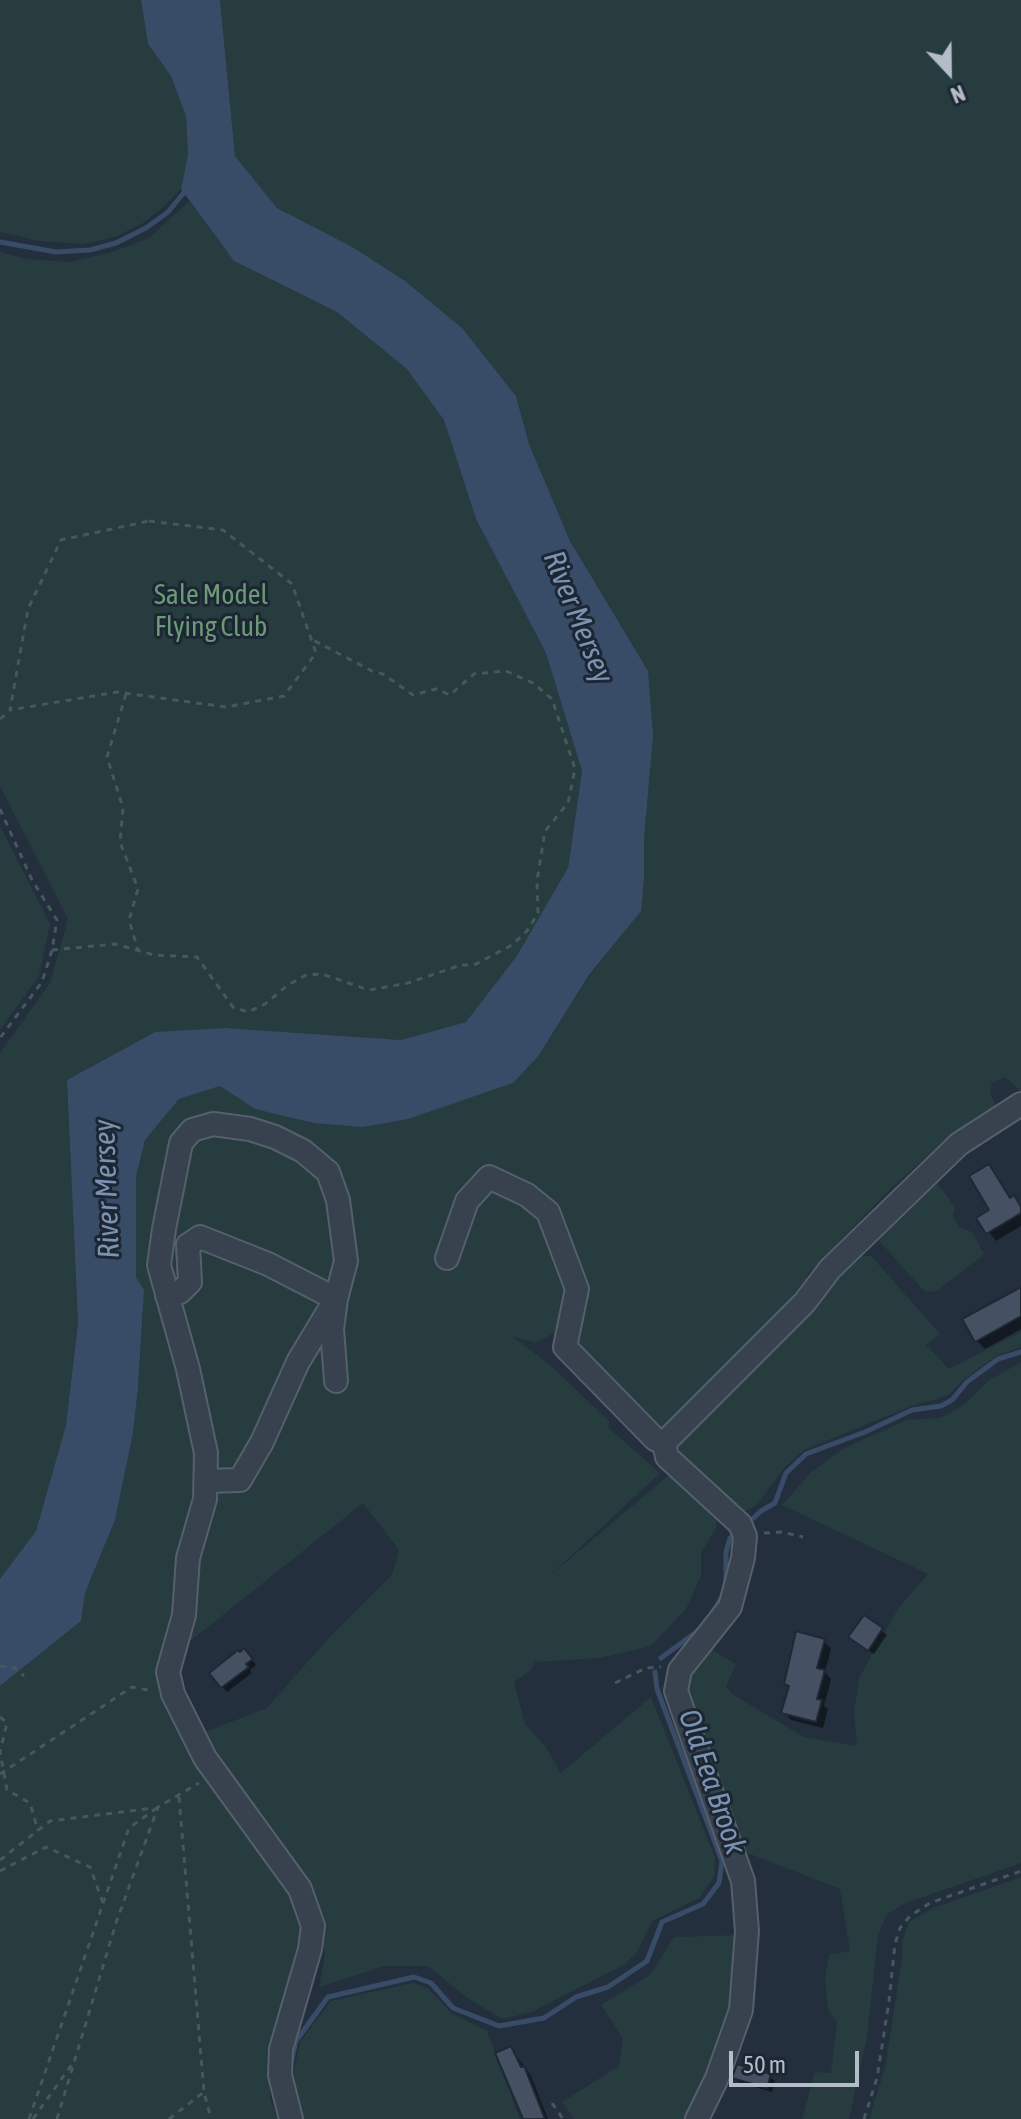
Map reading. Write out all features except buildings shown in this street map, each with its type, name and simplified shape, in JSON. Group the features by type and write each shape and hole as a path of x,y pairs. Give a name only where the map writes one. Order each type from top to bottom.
{"street":[{"path":"664,1443 805,1302 830,1269 959,1144 1021,1104"},
{"path":"291,2119 280,2075 281,2049 310,1949 313,1926 300,1889 215,1774 185,1721 173,1694 168,1672 184,1615 188,1558 205,1499 206,1481 206,1453 198,1412 159,1265 181,1143 192,1130 213,1124 250,1129 303,1151 328,1172 338,1200 346,1261 332,1329 336,1381"},
{"path":"447,1258 467,1201 489,1177 527,1195 548,1212 577,1289 565,1347 655,1439 664,1443"},
{"path":"167,1296 180,1292 190,1282 188,1245 200,1237 268,1264 336,1299"},
{"path":"206,1481 240,1480 262,1442 298,1362 336,1299"},
{"path":"664,1443 667,1457 740,1524 745,1536 743,1558 730,1607 679,1674 676,1691 743,1881 747,1931 741,2010 717,2078 697,2119"}],"path":[{"path":"0,719 10,710 117,692 226,707 284,696 316,653 292,584 223,530 149,521 61,540 28,609 10,710"},
{"path":"52,950 115,944 154,955 197,957 233,1007 248,1012 306,975 322,974 369,990 408,983 461,965 474,965 512,945 527,931 538,913 537,881 545,831 568,803 575,769 552,699 533,683 506,671 474,674 450,695 436,689 413,695 383,674 311,639"},
{"path":"126,693 107,757 123,808 120,842 138,889 129,920 138,950"},
{"path":"0,809 32,880 57,920 42,982 0,1038"},
{"path":"745,1536 782,1532 803,1537"},
{"path":"0,1666 15,1668 24,1676"},
{"path":"615,1683 646,1668 661,1667 679,1674"},
{"path":"0,1774 132,1687 173,1694"},
{"path":"0,1717 7,1723 0,1752 7,1790 30,1803 38,1831"},
{"path":"31,2119 129,1828 215,1774"},
{"path":"178,1795 204,2092 211,2119"},
{"path":"0,1860 50,1821 158,1807"},
{"path":"57,2119 116,1923 158,1807"},
{"path":"0,1871 46,1847 90,1867 103,1903"},
{"path":"864,2119 877,2078 895,1944 900,1928 910,1916 930,1903 1021,1871"},
{"path":"31,2119 77,2057"},
{"path":"169,2119 204,2092"},
{"path":"552,2103 563,2119"}],"green space":[{"path":"0,0 141,0 148,44 171,76 186,116 188,154 181,189 143,223 117,236 85,244 40,241 0,232"},
{"path":"220,0 1021,0 1021,1091 1005,1077 992,1083 990,1093 996,1107 944,1141 888,1191 807,1275 808,1288 659,1435 560,1330 535,1343 512,1336 549,1364 609,1421 609,1428 660,1473 546,1579 670,1474 716,1520 716,1528 701,1553 701,1575 686,1609 651,1646 600,1658 535,1662 531,1670 514,1682 525,1724 546,1747 561,1773 651,1697 715,1858 714,1877 699,1898 652,1921 637,1952 625,1964 532,2012 502,2019 469,1999 428,1966 385,1966 319,1987 325,1954 318,1902 200,1734 267,1708 328,1639 392,1575 399,1550 363,1503 184,1646 172,1710 200,1770 292,1900 302,1930 271,2042 270,2098 278,2119 0,2119 0,1686 81,1621 85,1593 115,1520 133,1433 138,1388 143,1314 136,1277 136,1177 145,1140 179,1099 220,1086 255,1109 539,1055 590,975 641,910 648,671 570,541 529,444 516,396 462,328 404,281 277,208 235,156"},
{"name":"Sale Model Flying Club","path":"189,201 234,261 337,312 408,369 444,420 476,519 546,653 582,771 568,868 516,957 466,1022 401,1040 225,1028 155,1032 67,1080 78,1323 66,1425 36,1531 0,1579 0,1053 50,983 68,919 0,786 0,252 27,259 70,262 112,252 149,238"},
{"path":"0,826 50,924 39,976 0,1030"},
{"path":"937,1183 955,1207 953,1216 959,1227 972,1232 984,1254 937,1291 925,1292 874,1235 921,1189"},
{"path":"860,1256 871,1256 940,1334 926,1345 949,1369 1021,1332 1021,1347 996,1356 947,1396 914,1405 804,1450 782,1470 758,1504 739,1515 678,1459 678,1438"},
{"path":"1021,1362 1021,1863 906,1903 887,1914 878,1935 867,2037 849,2119 802,2119 815,2072 831,2073 837,2022 828,2010 825,1977 829,1955 850,1951 840,1889 745,1852 690,1717 687,1699 691,1678 710,1649 736,1664 726,1686 732,1694 804,1737 857,1746 854,1713 859,1678 898,1609 928,1574 782,1505 811,1472 845,1448 906,1420 941,1418 965,1404 988,1381"},
{"path":"1021,1877 1021,2119 869,2119 885,2068 902,1942 909,1922 933,1908"},
{"path":"742,1935 733,2018 691,2119 574,2119 562,2102 619,2066 623,2038 601,2005 650,1975 674,1937"},
{"path":"413,1983 428,1988 451,2013 487,2031 520,2119 302,2119 293,2076 300,2042 331,2001"}],"water":[{"name":"River Mersey","path":"141,0 220,0 235,156 277,208 354,248 405,281 462,328 516,396 529,444 570,541 648,671 653,735 644,838 644,878 641,911 589,975 539,1055 513,1083 408,1119 363,1127 314,1123 255,1109 220,1086 179,1099 145,1140 136,1177 136,1277 144,1290 138,1388 133,1433 115,1520 85,1593 81,1621 0,1686 0,1579 36,1531 66,1425 78,1323 67,1080 155,1032 225,1028 401,1040 466,1022 516,957 568,868 582,771 546,653 476,519 444,420 407,369 337,312 234,261 181,189 188,154 186,116 171,76 148,44"}],"waterway":[{"path":"0,242 56,252 90,250 116,243 146,228 168,212 186,190"},
{"name":"Old Eea Brook","path":"747,1524 775,1503 786,1473 806,1454 912,1410 941,1406 998,1359 1021,1352"},
{"name":"Old Eea Brook","path":"726,1585 726,1552 730,1538 736,1534"},
{"name":"Old Eea Brook","path":"712,1613 724,1594"},
{"name":"Old Eea Brook","path":"661,1658 699,1630"},
{"name":"Old Eea Brook","path":"290,2067 296,2041 328,1997 414,1977 431,1983 453,2008 499,2026 544,2018 576,1997 608,1987 647,1961 662,1922 703,1904 719,1883 722,1861 657,1689 655,1672"}]}
